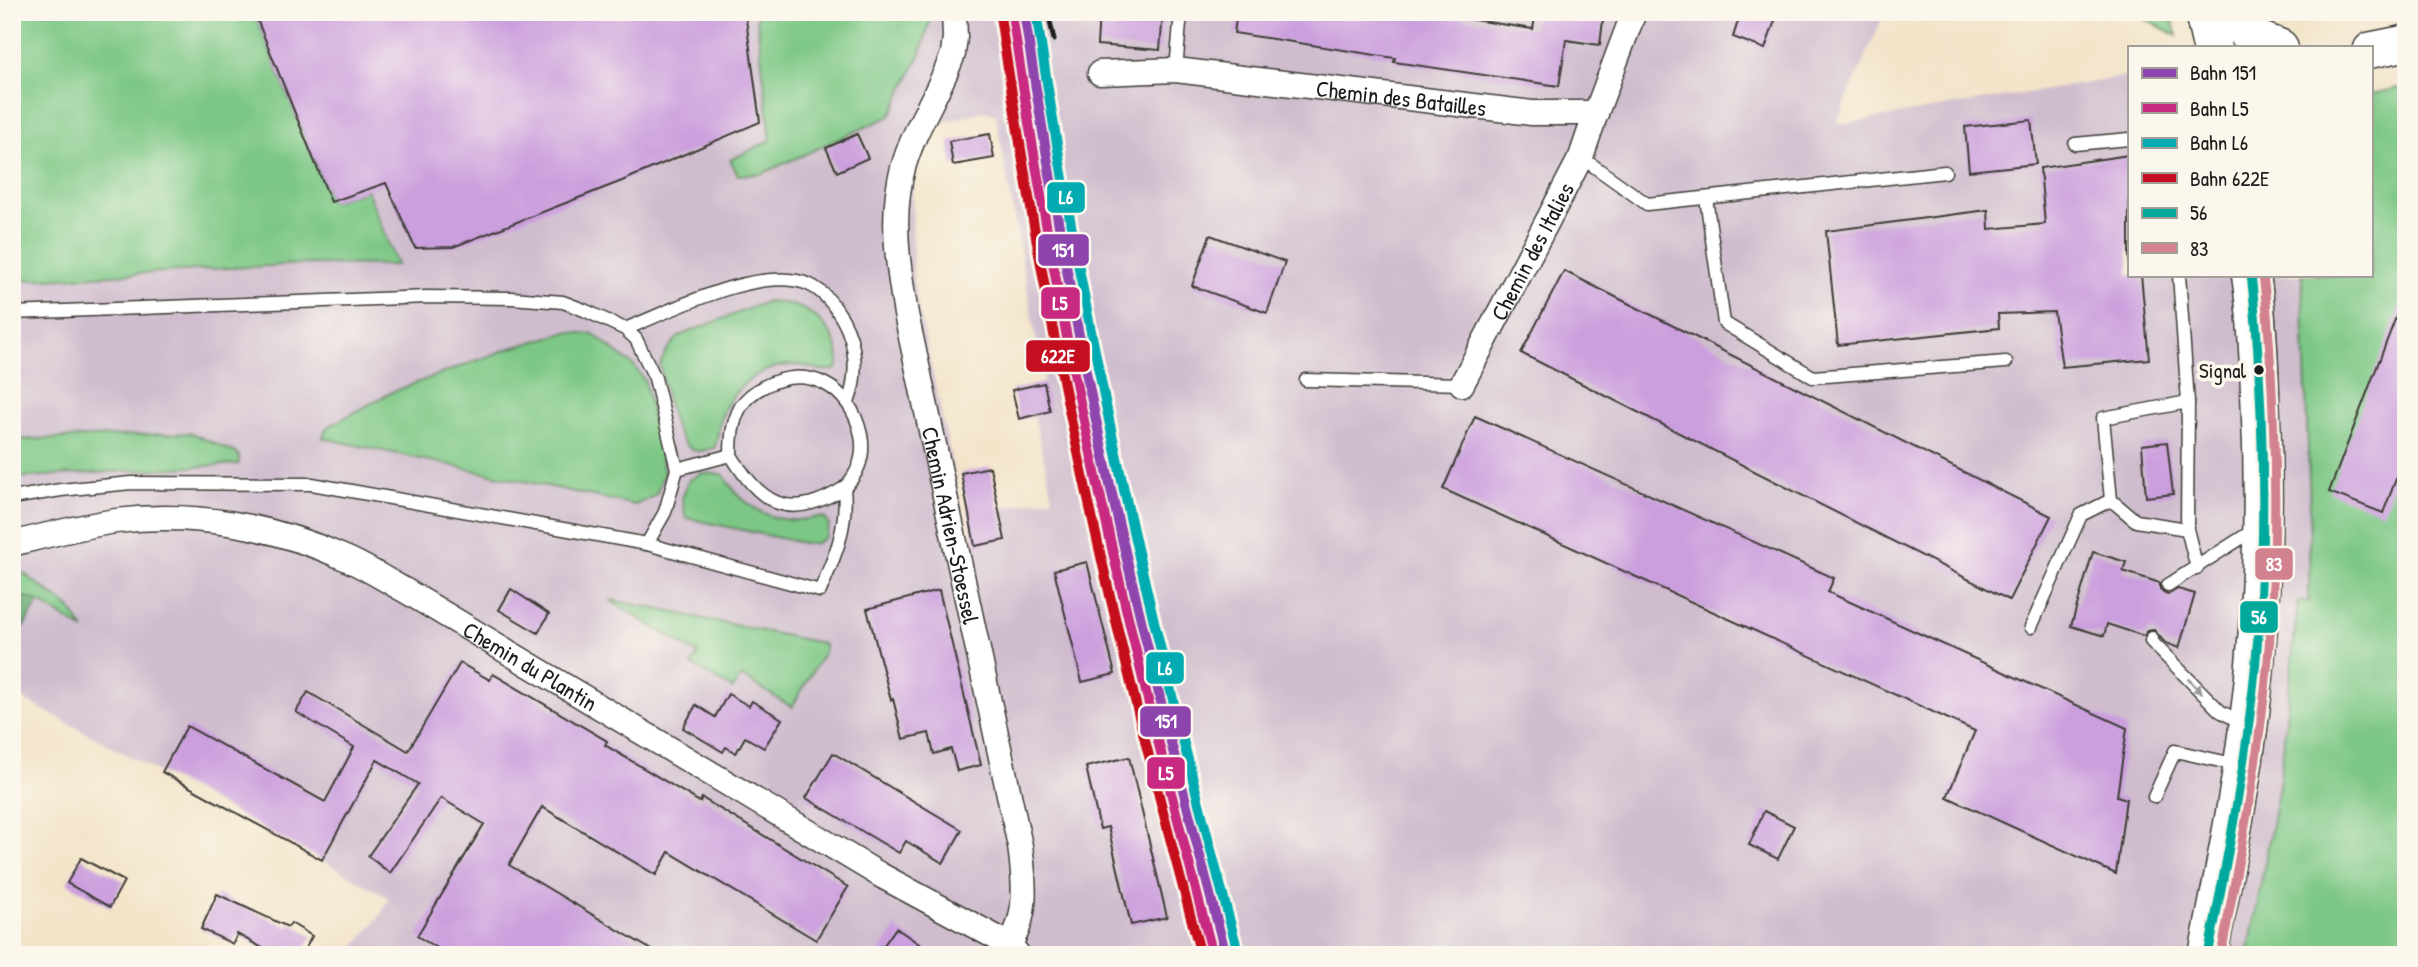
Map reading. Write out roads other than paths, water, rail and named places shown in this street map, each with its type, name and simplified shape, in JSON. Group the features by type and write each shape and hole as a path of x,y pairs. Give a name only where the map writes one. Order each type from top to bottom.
{"main road":[{"path":"2204,12 2212,46"},
{"path":"2224,12 2249,35 2277,46"},
{"path":"2372,50 2406,43"},
{"path":"2208,955 2242,766 2256,653 2263,524 2263,457 2251,276"}],"street":[{"name":"Chemin Adrien-Stoessel","path":"954,12 956,37 953,54 903,169 897,213 897,252 906,314 1020,846 1025,899 1009,952"},
{"path":"1596,113 1634,12"},
{"name":"Chemin des Batailles","path":"1100,73 1176,70 1532,113 1596,113"},
{"name":"Chemin des Italies","path":"1462,384 1581,157 1596,113"},
{"name":"Chemin du Plantin","path":"12,544 118,521 180,518 265,529 333,553 406,591 1009,952"}],"lane":[{"path":"1176,70 1181,12"},
{"path":"2075,144 2128,139"},
{"path":"1581,157 1647,204 1945,172"},
{"path":"1706,198 1724,323 1813,377 2006,362"},
{"path":"2179,276 2188,402 2187,529 2197,568"},
{"path":"625,329 732,286 782,280 810,285 833,302 846,326 857,368 855,385 848,403"},
{"path":"12,313 415,298 512,298 563,302 625,329 636,339 655,378 677,469 665,512 648,544"},
{"path":"796,377 820,381 835,389 848,403 858,421 863,446 860,465 853,480 824,500 806,506 790,507 774,502 742,473 731,455 732,431 741,406 756,391 777,379 796,377"},
{"path":"1306,380 1462,384"},
{"path":"2187,529 2136,521 2111,500 2103,418 2188,402"},
{"path":"677,469 731,455"},
{"path":"12,498 131,483 312,484 648,544 820,591 840,545 844,488"},
{"path":"2031,627 2081,515 2111,500"},
{"path":"2168,585 2263,524"},
{"path":"2152,638 2151,641 2220,711 2248,726"},
{"path":"2154,797 2175,751 2242,766"}],"railway":[{"path":"1048,12 1054,40"}],"rail line":[{"name":"151","path":"1024,12 1060,234 1100,441 1151,662 1226,955"},
{"name":"L6","path":"1036,12 1073,234 1113,440 1163,660 1238,952"},
{"name":"L5","path":"1012,14 1049,239 1089,446 1139,665 1213,955"},
{"name":"622E","path":"1000,16 1037,241 1077,448 1127,666 1201,955"}],"place":[{"name":"Signal","path":"2259,370"}]}
